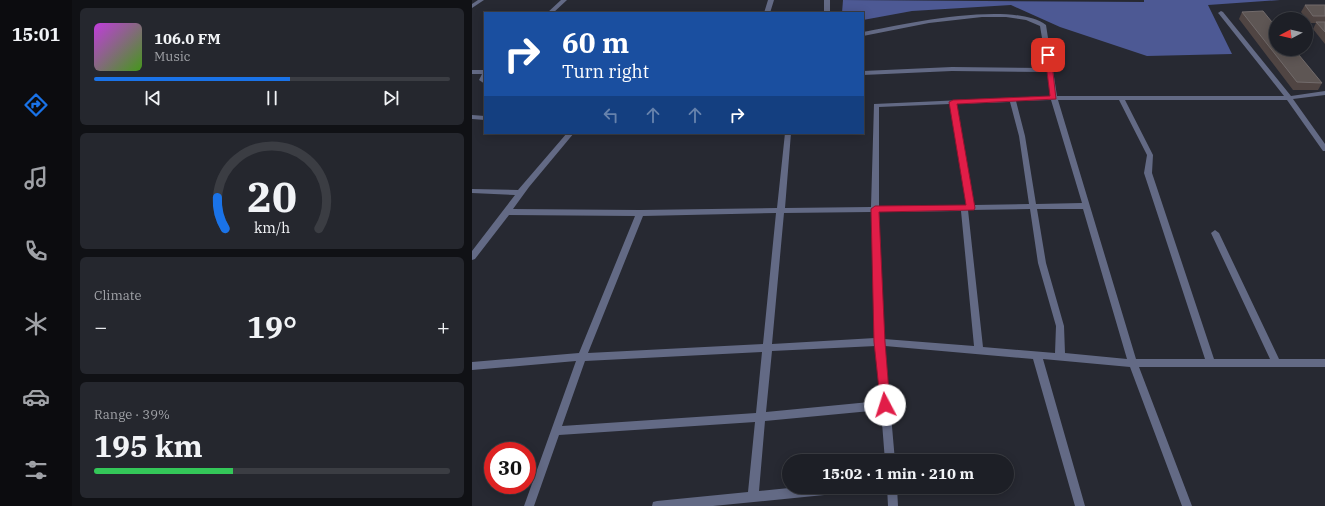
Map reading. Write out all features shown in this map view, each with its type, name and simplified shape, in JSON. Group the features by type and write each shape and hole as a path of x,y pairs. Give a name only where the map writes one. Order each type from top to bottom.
{"street":[{"path":"472,6 481,0"},
{"path":"551,12 564,0"},
{"path":"767,12 771,0"},
{"path":"826,0 827,12"},
{"path":"864,34 921,22 1002,14 1034,19 1043,25 1054,98 1133,363 1187,506"},
{"path":"1221,14 1289,98 1325,149"},
{"path":"864,73 952,69 1050,70"},
{"path":"472,72 484,73"},
{"path":"889,454 880,342 875,209 876,105 1054,98 1289,98 1325,93"},
{"path":"1121,98 1150,155 1148,173 1211,363"},
{"path":"1013,100 1022,136 1042,263 1060,326 1060,357"},
{"path":"953,102 968,208 979,350"},
{"path":"472,116 484,118"},
{"path":"473,254 507,212 520,193 570,134"},
{"path":"753,497 788,134"},
{"path":"472,191 520,193"},
{"path":"507,212 640,213 1087,206"},
{"path":"529,506 582,357 640,213"},
{"path":"1215,233 1276,363"},
{"path":"472,366 582,357 880,342 1133,363 1325,363"},
{"path":"1037,355 1080,506"},
{"path":"556,431 885,405"},
{"path":"657,506 783,494"},
{"path":"892,494 893,506"}],"shaded area":[{"path":"843,0 1144,2 1144,0 1280,0 1208,5 1232,54 1147,56 1060,27 1011,5 912,11 864,20 864,12 842,12"}],"building":[{"path":"1305,5 1325,5 1325,16 1313,16 1313,12 1310,12"},
{"path":"1263,11 1269,18 1269,46 1242,12"},
{"path":"1316,22 1325,22 1325,32"},
{"path":"1277,56 1300,56 1322,83 1297,82"}],"route":[{"path":"885,405 880,342 875,209 971,208 953,102 1054,98 1048,55"}]}
